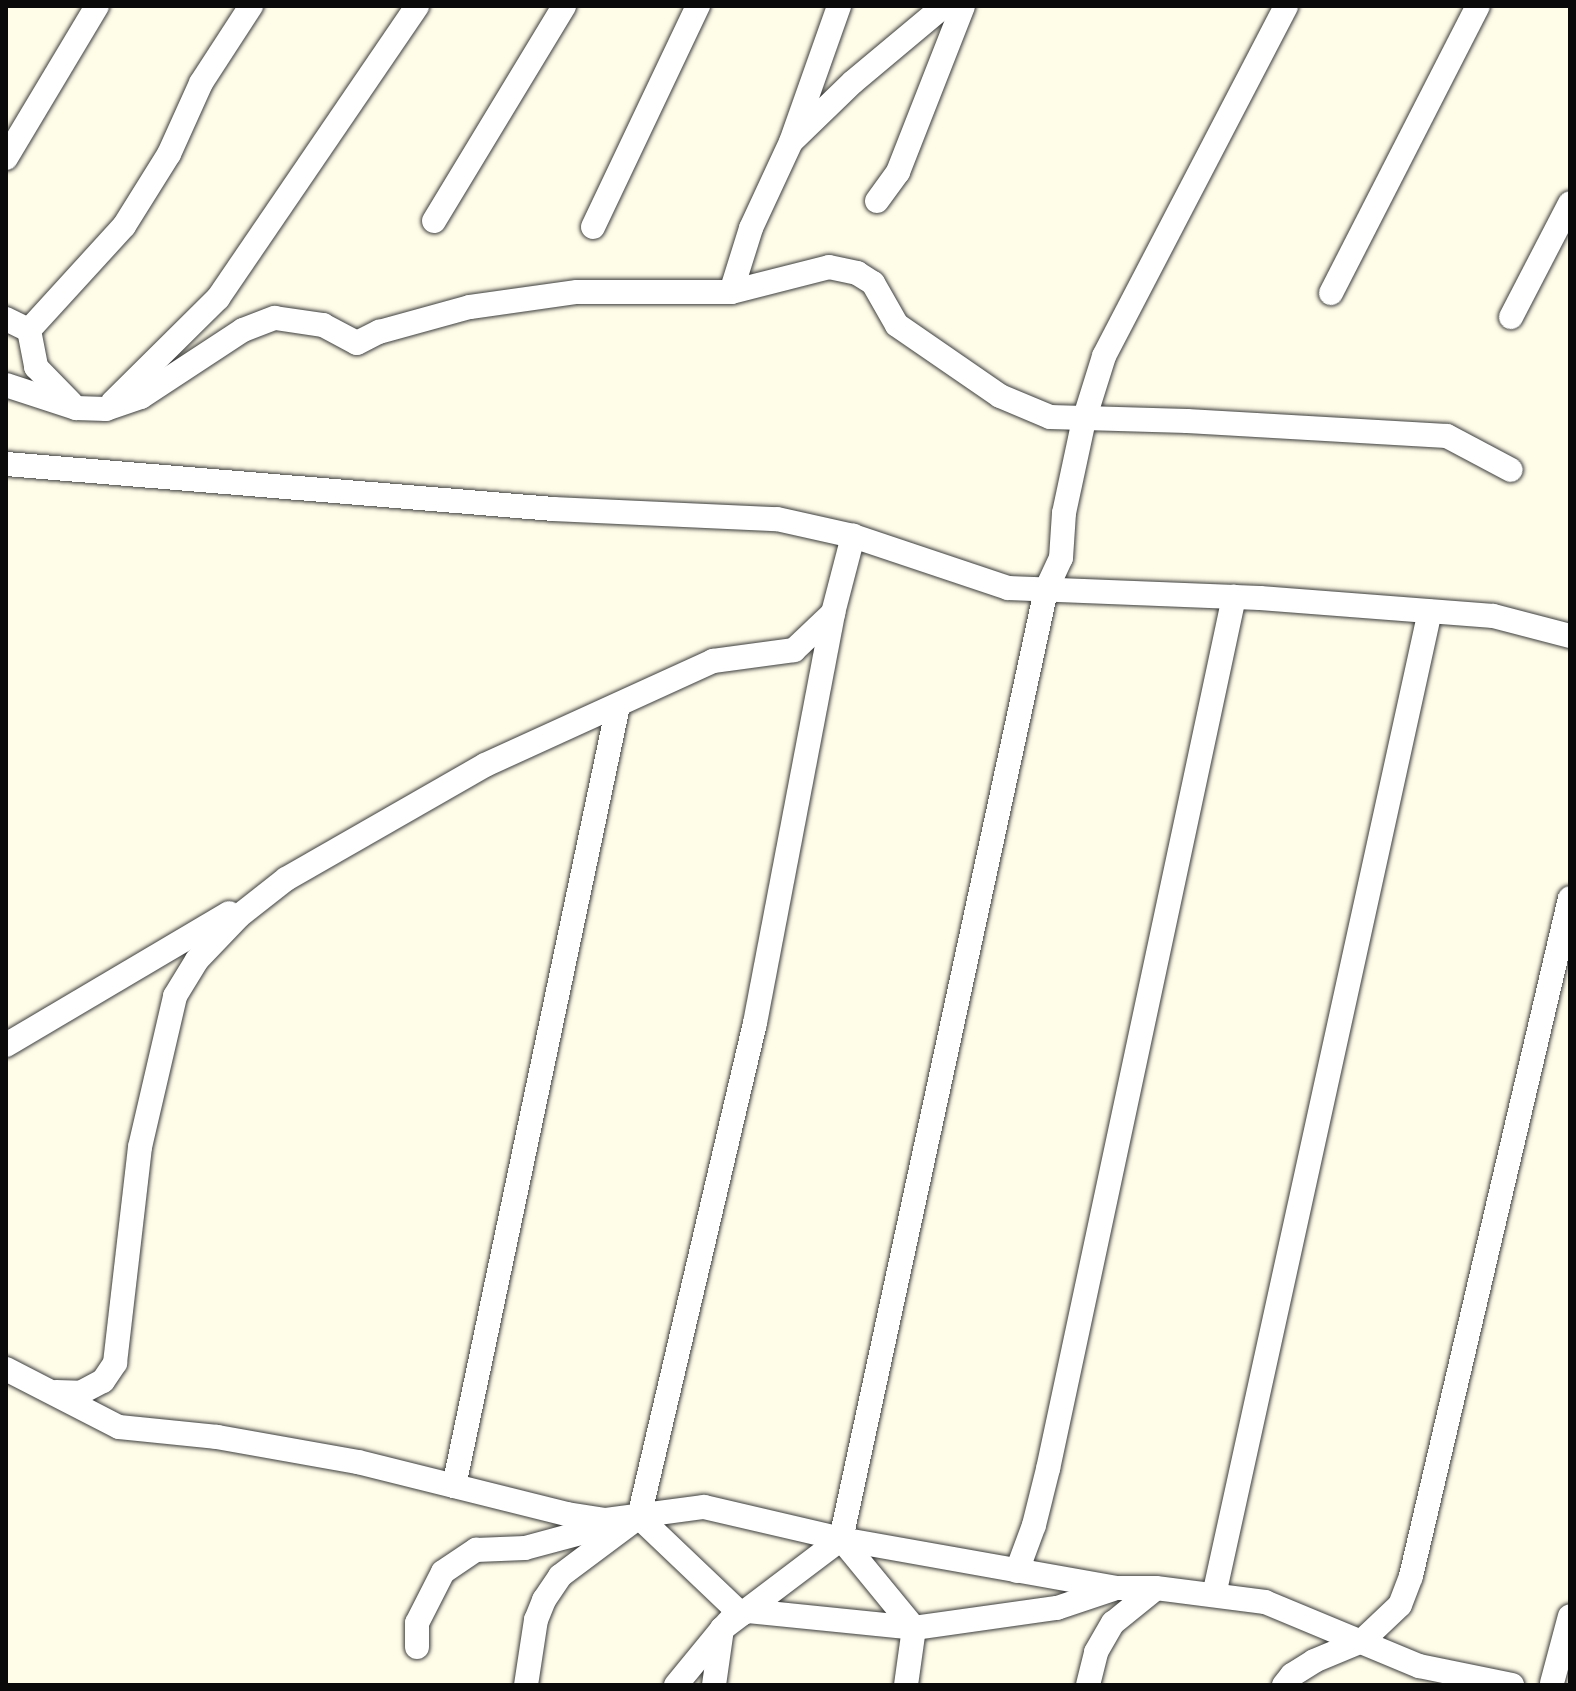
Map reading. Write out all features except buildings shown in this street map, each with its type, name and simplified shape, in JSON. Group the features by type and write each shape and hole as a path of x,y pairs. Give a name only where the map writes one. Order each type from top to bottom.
{"street":[{"path":"6,158 97,6"},
{"path":"29,330 124,226 169,154 201,83 251,6"},
{"path":"106,409 218,298 417,6"},
{"path":"434,221 564,6"},
{"path":"593,227 698,6"},
{"path":"731,292 751,228 791,142 839,6"},
{"path":"791,142 853,82 944,6"},
{"path":"877,201 898,172 963,6"},
{"path":"676,1685 732,1621 841,1539 1046,590 1061,558 1064,513 1084,420 1104,356 1286,6"},
{"path":"1331,293 1478,6"},
{"path":"1511,317 1570,203"},
{"path":"6,385 76,408 106,409 141,397 243,330 275,318 323,325 357,343 379,332 470,307 562,294 731,292 829,267 857,273 873,283 897,325 1000,396 1050,417 1187,421 1447,436 1511,470"},
{"path":"6,319 29,330"},
{"path":"29,330 36,367 76,408"},
{"path":"12,467 553,509 777,519 853,536 1008,588 1234,597 1493,616 1570,636"},
{"path":"526,1685 536,1620 544,1600 560,1576 639,1517 755,1023 833,613 853,536"},
{"path":"1017,1571 1034,1525 1048,1469 1234,597"},
{"path":"1214,1595 1430,611"},
{"path":"6,1045 485,765 713,661 794,650 833,613"},
{"path":"454,1486 618,706"},
{"path":"56,1392 80,1393 103,1381 115,1363 140,1147 175,996 197,960 239,916 286,879"},
{"path":"1284,1685 1292,1675 1314,1661 1362,1641 1400,1605 1411,1576 1570,898"},
{"path":"6,1369 119,1427 217,1437 358,1462 567,1514 606,1520 704,1507 841,1539 1116,1588 1156,1588 1265,1602 1362,1641 1374,1650 1419,1666 1512,1685"},
{"path":"639,1517 732,1621"},
{"path":"417,1647 417,1623 443,1572 476,1550 525,1548 639,1517"},
{"path":"841,1539 914,1628 906,1685"},
{"path":"714,1685 732,1621 748,1611 914,1628 1057,1608 1116,1588"},
{"path":"1088,1685 1096,1652 1113,1623 1156,1588"},
{"path":"1524,1685 1561,1682 1570,1616"}]}
